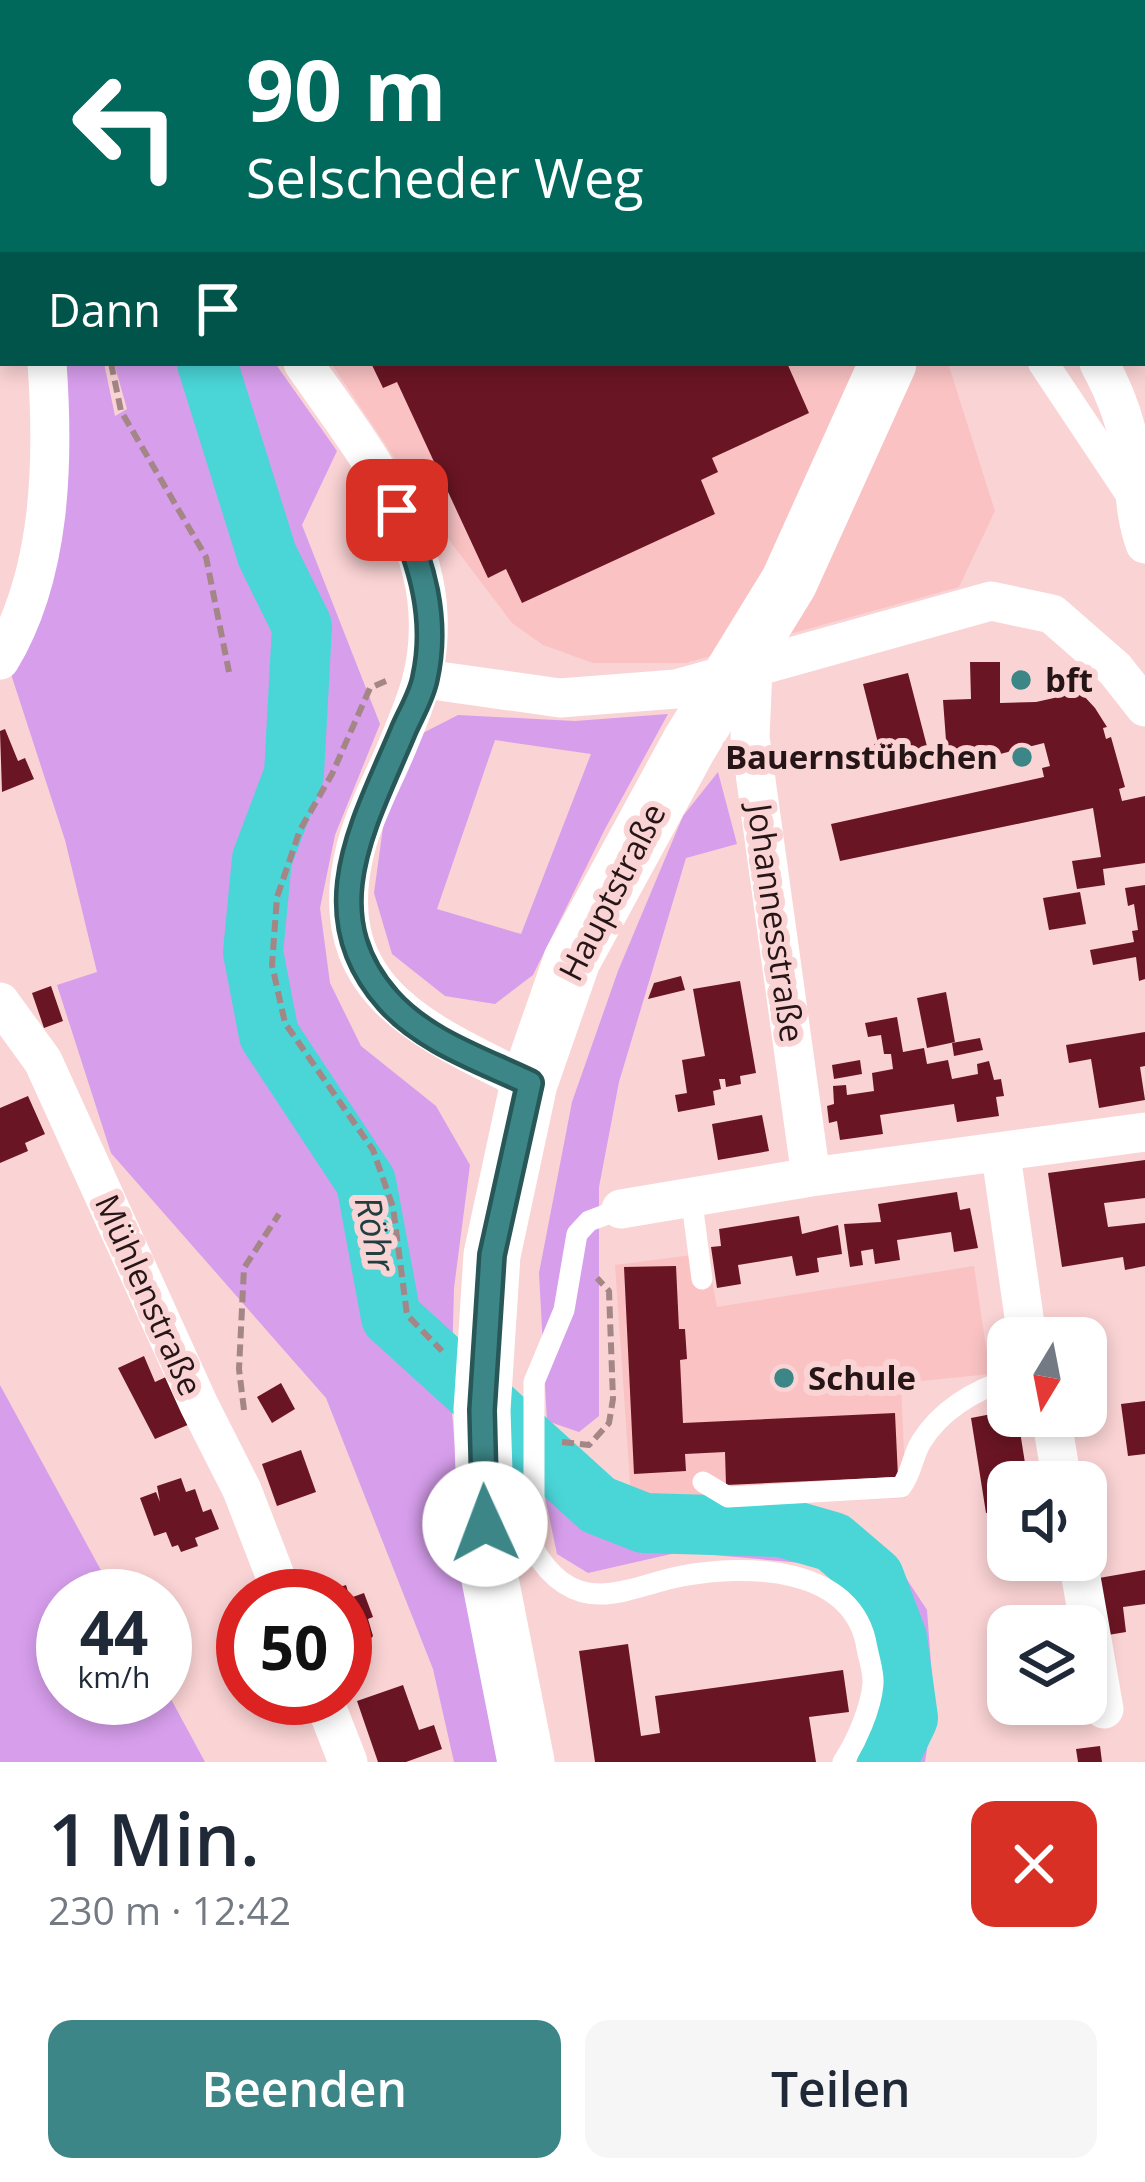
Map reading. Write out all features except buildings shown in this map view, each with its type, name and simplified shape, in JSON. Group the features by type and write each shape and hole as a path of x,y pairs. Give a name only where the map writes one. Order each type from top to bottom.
{"main road":[{"name":"Hauptstraße","path":"526,1762 487,1564 508,1497 482,1410 492,1255 530,1083 572,960 689,745 788,582 887,366"}],"street":[{"path":"0,660 14,638 42,544 51,443 47,366"},
{"path":"305,366 373,466 414,547 429,617 425,679 356,845 346,900 350,932 362,962 389,1002 428,1034 530,1083"},
{"path":"1045,366 1132,498"},
{"path":"1101,366 1118,398 1128,437 1132,498 1145,544"},
{"path":"425,679 560,698 676,689 991,601 1052,614 1115,669 1145,707"},
{"name":"Johannesstraße","path":"752,669 750,737 812,1178"},
{"name":"Mühlenstraße","path":"0,1002 44,1061 199,1406 242,1490 273,1569"},
{"path":"621,1209 1145,1132"},
{"path":"1001,1154 1024,1317"},
{"path":"334,1725 348,1762"}],"lane":[{"path":"692,1196 702,1279"},
{"path":"621,1209 589,1221 577,1234 564,1310 534,1382 508,1497 546,1570 571,1589 601,1594 685,1575 748,1570 799,1576 847,1601 865,1634 873,1685 854,1746 843,1762"},
{"path":"703,1482 728,1497 901,1487 920,1443 947,1412 987,1388"}],"path":[{"path":"112,366 121,411 206,556 230,672"},
{"path":"242,1490 244,1407 239,1370 244,1268 279,1214"},
{"path":"546,1436 566,1444 589,1445 609,1423 614,1399 609,1291 573,1254"}],"shaded area":[{"path":"53,366 105,366 115,416 127,409 115,366 277,366 337,451 302,525 380,724 335,835 320,908 330,983 361,1046 436,1106 470,1165 454,1288 451,1402 466,1573 501,1762 454,1762 433,1669 326,1398 111,1153 57,985 97,972 65,840 10,671"},
{"path":"333,366 949,366 995,511 959,587 686,663 593,663 543,645 512,623 452,544"},
{"path":"668,714 533,975 495,1004 445,996 392,954 374,893 384,820 421,734 458,715 575,721","holes":["495,740 591,754 521,934 437,909"]},
{"path":"718,772 737,844 686,858 619,1082 599,1187 599,1416 579,1432 547,1421 539,1273 572,1102 618,971 683,816"},
{"name":"Schule","path":"707,1253 717,1307 974,1266 987,1374 901,1383 906,1498 632,1511 615,1265"},
{"path":"0,1385 100,1569 36,1569 36,1725 185,1725 205,1762 0,1762"},
{"path":"551,1477 600,1515 643,1533 826,1519 889,1552 927,1610 934,1703 925,1762 862,1762 873,1746 889,1679 874,1612 824,1565 680,1552 588,1573 557,1554 545,1497"}],"waterway":[{"name":"Röhr","path":"208,366 267,555 302,626 294,774 262,859 253,952 269,1035 366,1182 391,1317 598,1505 644,1523 781,1527 833,1542 874,1577 897,1638 908,1718 887,1762"}],"place":[{"name":"bft","path":"1021,680"},
{"name":"Bauernstübchen","path":"1022,757"},
{"name":"Schule","path":"784,1378"}],"route":[{"path":"397,510 425,584 429,617 425,679 356,845 346,900 350,932 362,962 389,1002 428,1034 530,1083 492,1255 482,1410 485,1524"}]}
